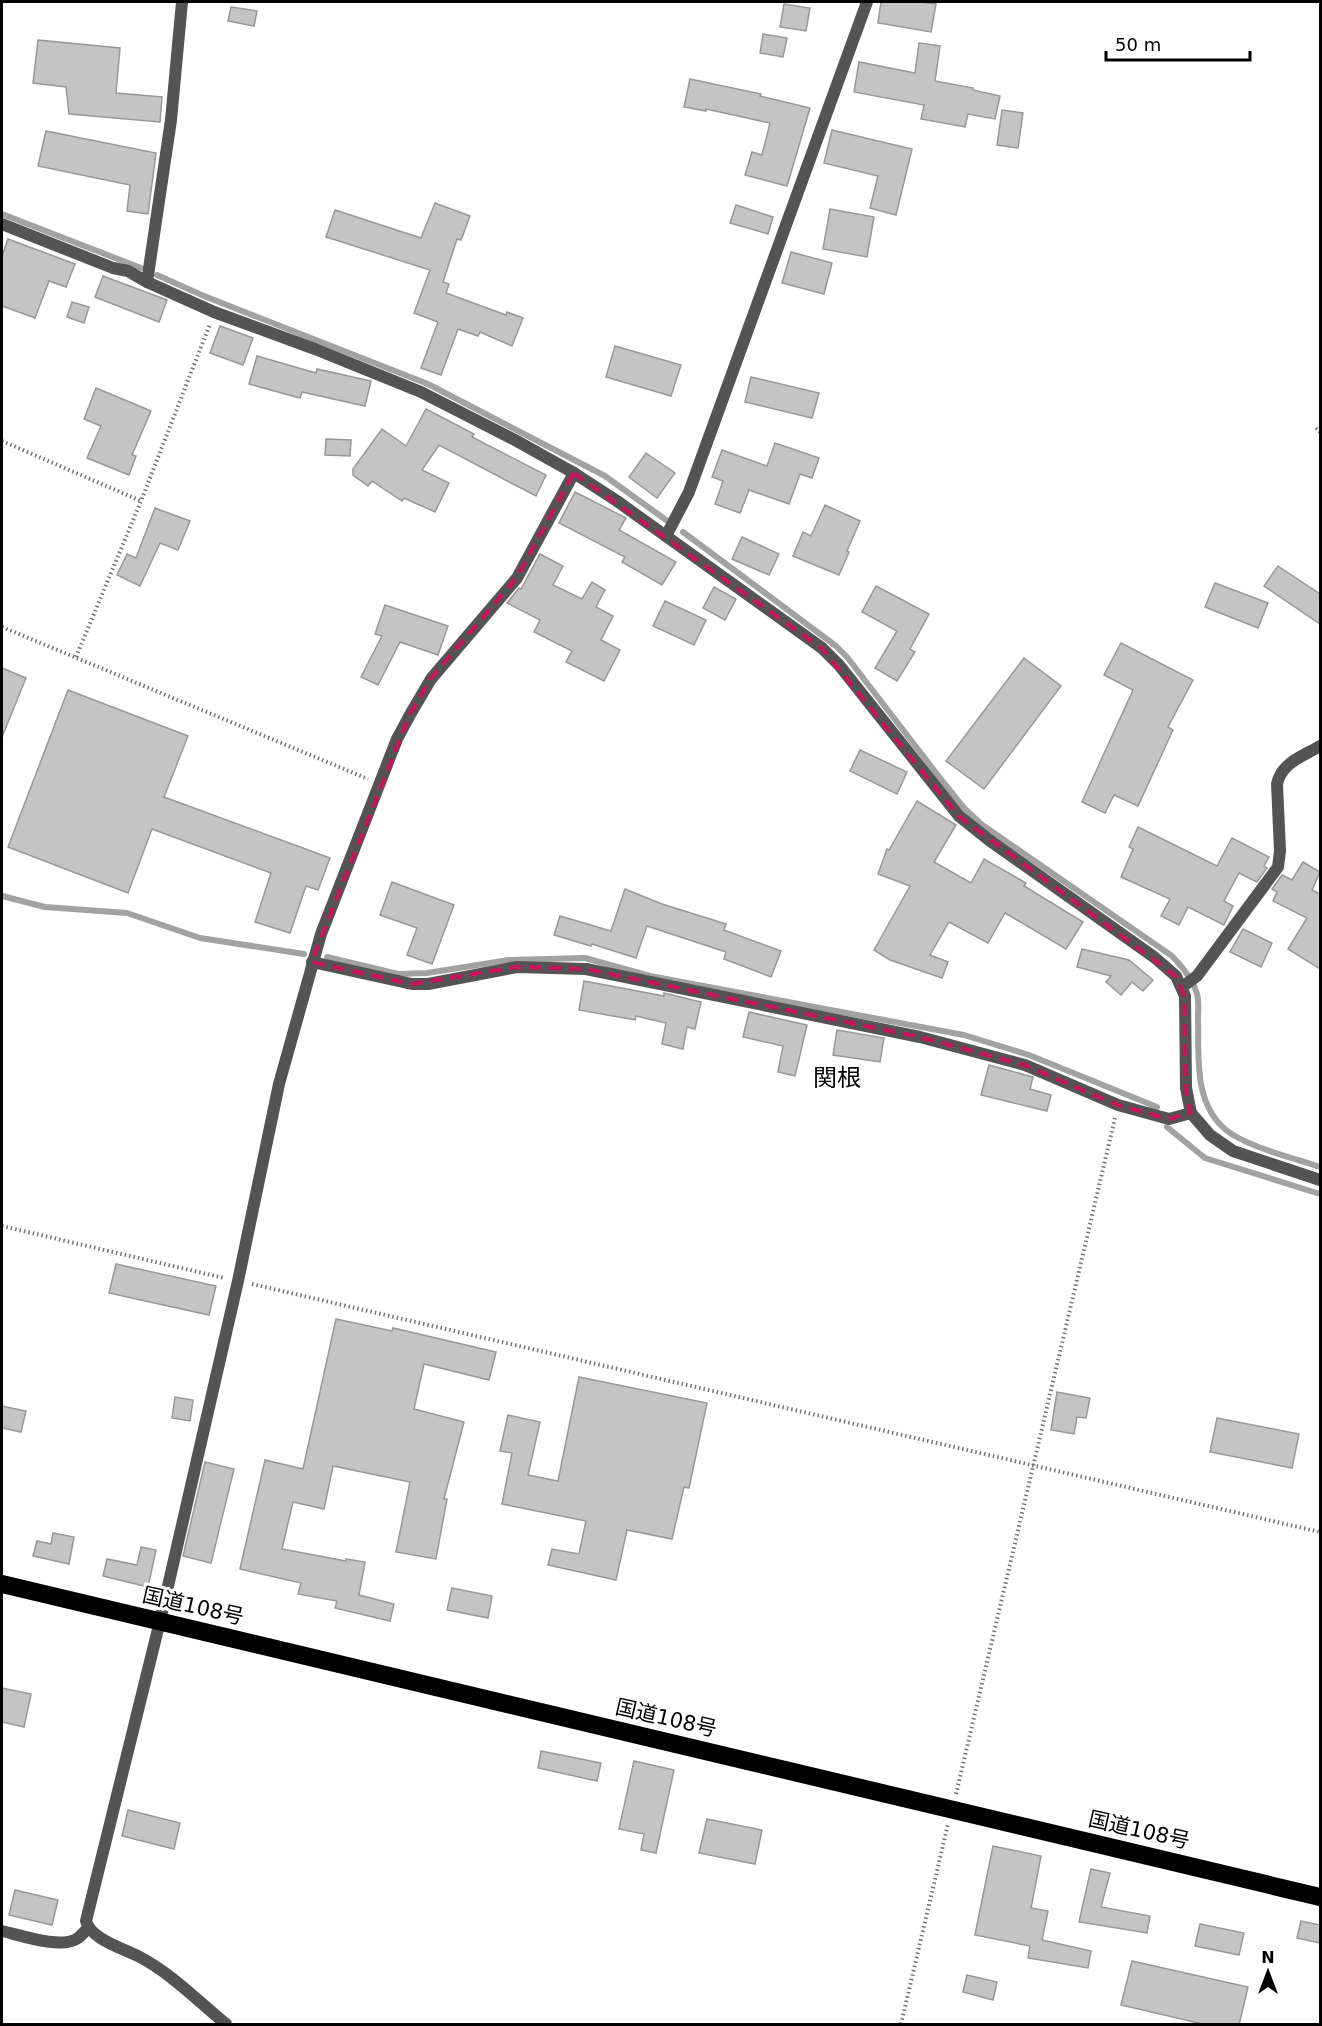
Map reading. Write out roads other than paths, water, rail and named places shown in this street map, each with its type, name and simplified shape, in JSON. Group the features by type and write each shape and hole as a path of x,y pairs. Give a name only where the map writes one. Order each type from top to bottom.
{"highway":[{"name":"国道108号","path":"2,1584 1320,1897"}],"street":[{"path":"147,282 171,120 182,2"},
{"path":"666,536 689,492 867,2"},
{"path":"2,224 113,268 128,271 214,312 315,349 421,392 515,440 574,473 822,648 839,665 959,816 989,840 1154,957 1184,986 1186,1088 1191,1113 1210,1135 1233,1151 1320,1180"},
{"path":"226,2025 155,1965 96,1935 88,1928 86,1921 160,1621 238,1281 279,1084 312,962 380,784 411,713 431,680 517,578 574,473"},
{"path":"1184,986 1197,976 1278,867 1280,851 1276,784 1283,767 1320,746"},
{"path":"312,962 412,984 428,984 517,967 586,969 920,1037 1025,1065 1118,1105 1169,1119 1191,1113"},
{"path":"2,1931 57,1943 68,1943 78,1938 88,1928"}],"waterway":[{"path":"2,214 141,268"},
{"path":"157,275 204,296 428,384 605,476 666,520"},
{"path":"683,532 836,646 847,657 964,808 981,824 1172,956 1190,978 1197,994 1200,1078 1208,1106 1215,1119 1226,1130 1246,1142 1320,1167"},
{"path":"2,896 45,907 127,913 200,938 304,954"},
{"path":"327,957 398,974 427,973 509,960 585,958 650,976 964,1035 1029,1055 1157,1107"},
{"path":"1167,1127 1205,1158 1320,1194"}],"district":[{"name":"関根","path":"837,1078"}]}
